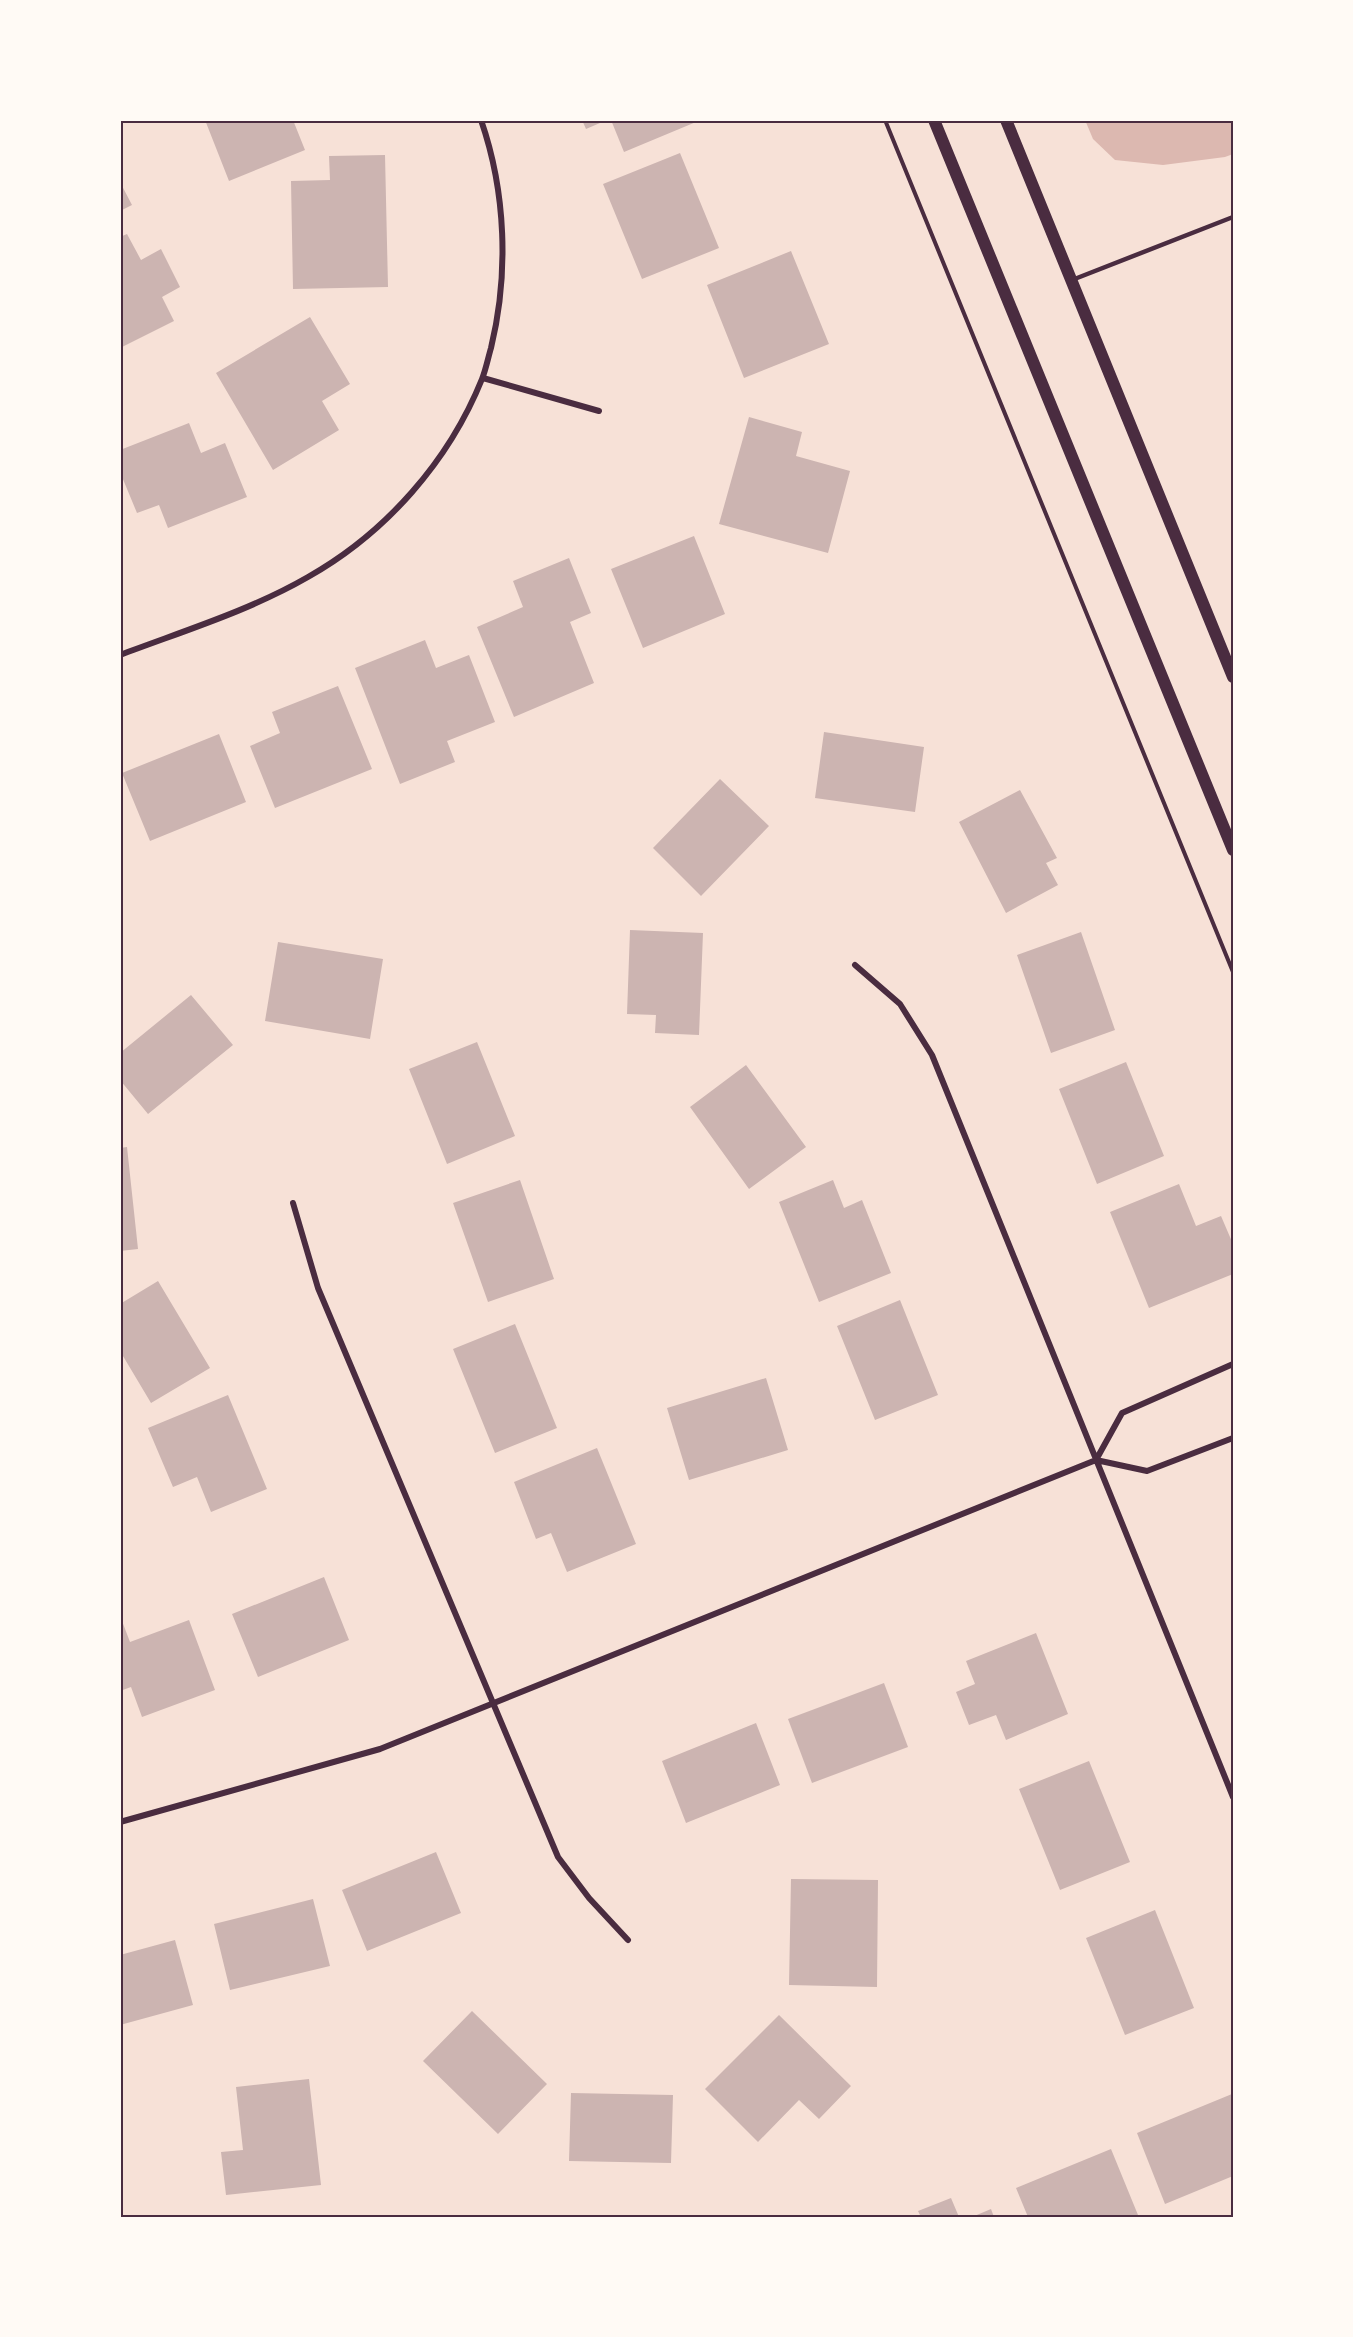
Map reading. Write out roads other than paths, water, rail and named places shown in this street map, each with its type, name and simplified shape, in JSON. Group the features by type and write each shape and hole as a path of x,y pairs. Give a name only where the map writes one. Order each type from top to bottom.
{"main road":[{"path":"934,120 1233,850"},
{"path":"1006,120 1233,677"}],"street":[{"path":"120,656 251,606 309,577 353,548 392,514 425,477 457,430 483,378 495,330 501,286 502,224 492,153 481,120"},
{"path":"483,378 599,411"},
{"path":"855,965 900,1004 932,1055 1233,1797"},
{"path":"293,1203 318,1288 558,1857 589,1898 628,1940"},
{"path":"1096,1461 1122,1413 1233,1364"},
{"path":"120,1822 380,1749 1096,1461 1147,1471 1233,1438"}],"lane":[{"path":"1072,280 1233,217"}]}
